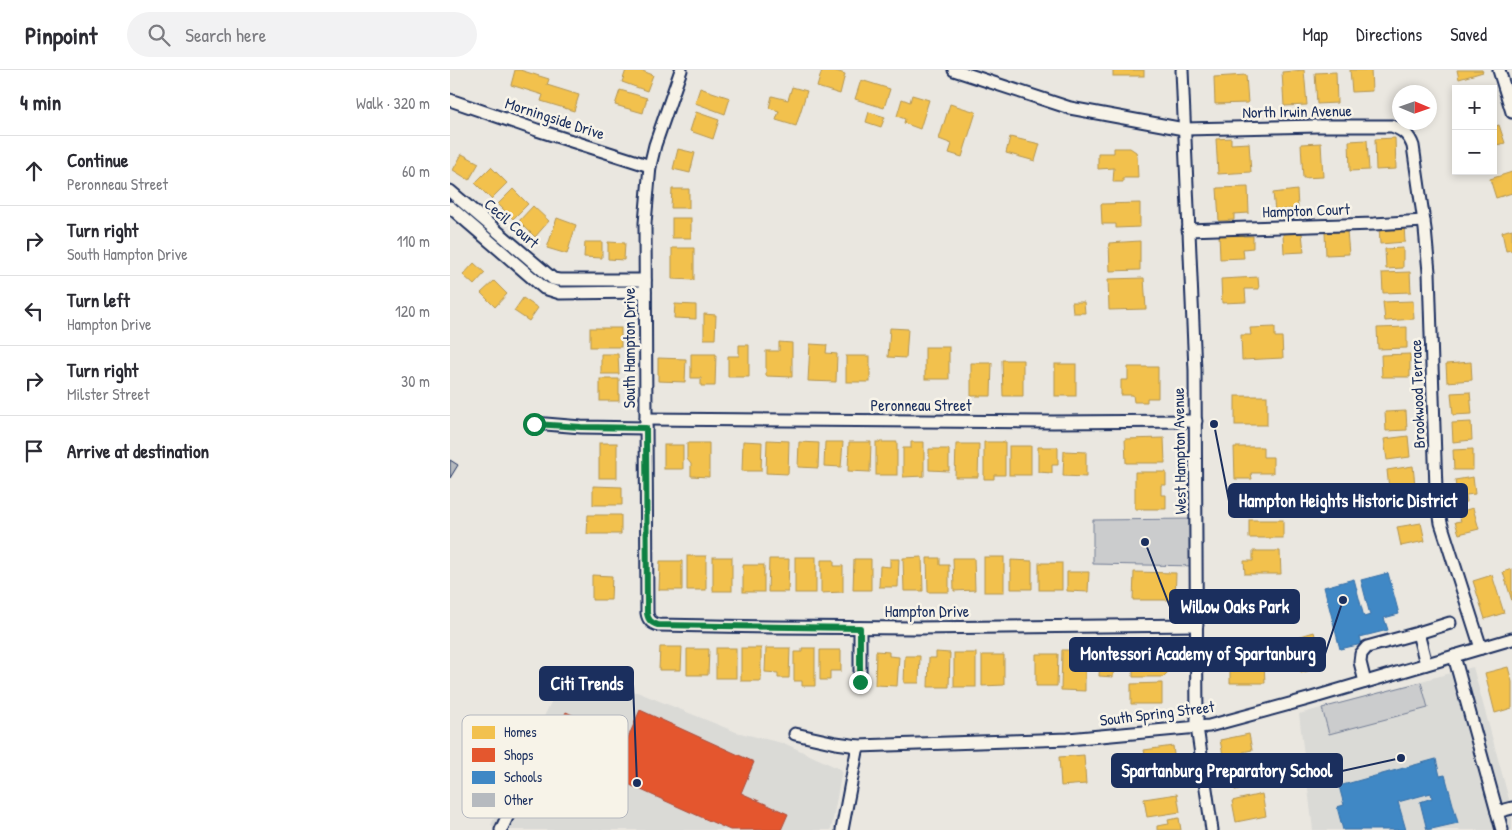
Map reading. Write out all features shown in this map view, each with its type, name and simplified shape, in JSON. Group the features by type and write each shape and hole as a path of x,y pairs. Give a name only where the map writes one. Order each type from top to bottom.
{"street":[{"name":"South Hampton Drive","path":"658,625 652,624 648,619 647,613 645,223 650,166 655,145 681,70"},
{"name":"North Irwin Avenue","path":"954,70 1070,108 1184,129 1392,126 1407,134"},
{"name":"West Hampton Avenue","path":"1182,70 1196,421 1197,727 1212,830"},
{"path":"1499,70 1512,112"},
{"name":"Morningside Drive","path":"450,100 536,130 650,166"},
{"name":"Brookwood Terrace","path":"1407,134 1413,146 1429,272 1438,507 1441,523 1481,648"},
{"name":"Cecil Court","path":"450,191 553,279"},
{"name":"Cecil Court","path":"450,207 536,282 549,291"},
{"name":"Hampton Court","path":"1188,230 1424,221"},
{"path":"645,280 553,279 549,291 560,293 645,292"},
{"name":"Peronneau Street","path":"534,424 581,427 646,424 1196,421"},
{"path":"1365,682 1360,662 1361,654 1366,646 1450,623"},
{"name":"Hampton Drive","path":"658,625 860,628 1197,626"},
{"path":"860,628 860,682"},
{"path":"1418,633 1426,664"},
{"name":"South Spring Street","path":"796,734 858,746 1068,740 1209,726 1512,638"},
{"path":"1454,656 1502,830"},
{"path":"842,830 858,746"},
{"path":"1497,812 1512,808"},
{"path":"501,830 507,818"}],"shaded area":[{"path":"1196,519 1197,566 1093,564 1093,520"},
{"path":"1473,667 1510,803 1512,803 1512,830 1313,830 1299,714"},
{"path":"1421,682 1428,708 1329,734 1322,708"},
{"path":"557,690 637,692 736,732 786,744 842,770 831,830 500,830 491,825 494,818 628,818 628,715 545,715"}],"building: Homes":[{"path":"515,70 549,79 547,85 579,95 574,111 541,101 543,95 511,85"},
{"path":"626,70 640,70 653,75 647,91 622,82"},
{"path":"822,70 833,70 845,74 840,94 817,87"},
{"path":"1113,70 1144,70 1144,76 1113,76"},
{"path":"1304,70 1307,105 1284,106 1282,72"},
{"path":"1350,70 1371,70 1372,91 1352,92"},
{"path":"1457,70 1482,70 1483,72 1459,79"},
{"path":"1336,72 1337,103 1317,104 1315,73"},
{"path":"1246,75 1248,103 1215,104 1214,77"},
{"path":"861,80 890,89 884,108 855,99"},
{"path":"792,87 807,91 796,126 776,120 779,111 769,108 772,96 788,100"},
{"path":"700,88 730,98 725,114 695,103"},
{"path":"620,90 647,98 643,113 615,105"},
{"path":"912,95 929,100 920,129 904,123 905,119 897,116 902,99 910,102"},
{"path":"950,104 976,112 962,157 949,153 952,144 939,139"},
{"path":"696,112 719,120 713,139 690,131"},
{"path":"869,112 885,117 881,127 866,122"},
{"path":"1499,125 1505,143 1497,145 1497,130 1497,126"},
{"path":"1010,137 1040,144 1035,161 1006,153"},
{"path":"1231,138 1231,144 1249,143 1251,172 1218,174 1216,139"},
{"path":"1395,138 1396,169 1376,170 1375,139"},
{"path":"1367,140 1369,170 1350,171 1349,141"},
{"path":"1321,143 1323,177 1303,178 1301,144"},
{"path":"1114,148 1130,148 1136,152 1138,178 1123,178 1123,182 1113,182 1114,168 1098,169 1098,153 1114,153"},
{"path":"678,149 695,153 690,173 673,169"},
{"path":"462,154 479,163 469,180 453,170"},
{"path":"491,167 507,183 491,199 475,183"},
{"path":"1512,172 1512,193 1496,198 1490,179"},
{"path":"1248,187 1249,213 1234,214 1234,220 1219,221 1217,188"},
{"path":"513,189 528,204 513,219 498,204"},
{"path":"672,189 689,189 689,208 671,208"},
{"path":"1297,190 1298,208 1275,211 1273,193"},
{"path":"1140,203 1140,227 1116,228 1116,224 1102,224 1101,204"},
{"path":"533,206 549,221 535,237 519,221"},
{"path":"557,218 576,225 567,254 547,248"},
{"path":"672,218 691,218 691,238 672,238"},
{"path":"1404,225 1405,242 1380,244 1379,227"},
{"path":"1512,229 1512,250 1506,251 1502,232"},
{"path":"1347,231 1349,254 1326,255 1325,233"},
{"path":"1243,232 1243,236 1253,236 1253,248 1243,249 1244,258 1220,259 1219,233"},
{"path":"1302,233 1304,252 1284,253 1283,234"},
{"path":"1140,241 1140,270 1110,271 1109,243"},
{"path":"585,242 602,242 602,258 584,257"},
{"path":"608,242 625,243 624,260 608,259"},
{"path":"672,248 694,248 694,280 672,279"},
{"path":"1403,248 1403,268 1386,269 1385,249"},
{"path":"474,263 485,273 474,285 463,275"},
{"path":"1410,272 1411,292 1383,293 1382,273"},
{"path":"1258,277 1259,289 1245,289 1246,302 1222,303 1221,279"},
{"path":"1144,278 1146,309 1109,310 1108,279"},
{"path":"494,281 507,294 495,307 481,293"},
{"path":"523,298 538,308 529,321 514,311"},
{"path":"1413,301 1414,319 1385,321 1383,302"},
{"path":"1072,302 1084,302 1085,313 1073,313"},
{"path":"675,304 696,305 696,319 674,318"},
{"path":"704,314 716,315 715,339 704,339"},
{"path":"1275,327 1275,337 1282,337 1283,358 1242,360 1241,335 1251,335 1250,328"},
{"path":"1407,327 1407,348 1378,349 1377,328"},
{"path":"590,328 621,328 621,347 590,347"},
{"path":"890,328 908,329 906,358 888,357"},
{"path":"779,342 792,343 792,377 766,376 766,351 779,351"},
{"path":"810,344 827,345 826,353 837,354 836,382 808,381"},
{"path":"739,345 749,345 749,377 728,377 728,356 739,356"},
{"path":"925,347 949,347 949,379 925,379"},
{"path":"601,354 618,354 619,374 601,374"},
{"path":"691,354 716,354 715,386 701,386 701,378 691,378"},
{"path":"1410,354 1410,377 1382,377 1381,355"},
{"path":"846,356 870,356 870,382 846,382"},
{"path":"658,358 686,359 685,382 658,381"},
{"path":"1002,360 1023,360 1023,396 1003,396"},
{"path":"1471,362 1472,380 1447,382 1446,364"},
{"path":"971,363 992,363 991,396 971,396"},
{"path":"1055,364 1076,364 1076,396 1055,396"},
{"path":"1128,367 1158,367 1158,398 1147,398 1147,402 1134,402 1133,395 1121,395 1121,380 1128,380"},
{"path":"600,379 619,379 619,401 600,401"},
{"path":"1470,392 1472,414 1453,415 1451,393"},
{"path":"1235,396 1267,396 1267,425 1235,425"},
{"path":"1406,411 1407,430 1386,431 1385,412"},
{"path":"1471,422 1472,440 1453,442 1452,423"},
{"path":"1408,436 1410,457 1387,460 1384,439"},
{"path":"1164,438 1165,463 1126,463 1125,439"},
{"path":"767,440 789,441 788,474 766,473"},
{"path":"743,441 762,442 761,471 742,471"},
{"path":"799,442 819,443 818,468 798,467"},
{"path":"825,442 843,442 841,467 824,466"},
{"path":"849,442 871,442 870,472 848,471"},
{"path":"876,442 897,442 897,475 876,475"},
{"path":"911,442 924,442 924,476 903,477 903,448 911,448"},
{"path":"984,442 1005,442 1005,475 994,475 994,479 984,479"},
{"path":"599,443 617,443 617,478 599,478"},
{"path":"687,443 709,443 709,477 691,476 691,464 687,459"},
{"path":"956,444 979,444 978,477 955,477"},
{"path":"664,445 683,445 683,469 664,469"},
{"path":"1009,446 1031,446 1031,475 1009,475"},
{"path":"1038,447 1058,447 1058,465 1052,465 1052,473 1038,472"},
{"path":"1234,447 1263,447 1263,457 1273,457 1273,473 1251,473 1252,479 1235,479"},
{"path":"929,449 949,449 949,471 929,470"},
{"path":"1473,449 1473,470 1454,470 1453,450"},
{"path":"1064,451 1086,452 1086,477 1063,476"},
{"path":"1413,466 1415,485 1389,489 1387,470"},
{"path":"1135,472 1166,472 1166,485 1161,485 1161,495 1166,495 1166,509 1135,509"},
{"path":"1473,477 1475,494 1466,495 1467,502 1458,503 1455,480"},
{"path":"593,486 622,487 622,505 593,505"},
{"path":"1473,508 1479,529 1459,534 1455,522 1461,521 1458,512"},
{"path":"588,515 621,515 621,534 587,534"},
{"path":"1249,520 1283,520 1283,538 1249,538"},
{"path":"1421,523 1425,541 1401,546 1397,527"},
{"path":"1253,551 1280,551 1281,574 1245,574 1244,561 1253,561"},
{"path":"687,556 706,556 706,590 687,590"},
{"path":"713,557 732,557 732,591 713,591"},
{"path":"795,557 816,557 816,593 795,593"},
{"path":"922,557 923,591 904,591 903,558"},
{"path":"984,557 1004,557 1004,592 984,592"},
{"path":"927,558 940,558 940,565 949,565 949,592 928,592"},
{"path":"953,558 974,558 975,590 954,591"},
{"path":"769,559 789,559 788,592 768,592"},
{"path":"854,559 871,559 871,590 853,590"},
{"path":"890,559 899,559 898,587 879,587 880,566 890,567"},
{"path":"821,560 834,560 834,566 843,566 843,592 821,593"},
{"path":"1011,560 1032,561 1032,589 1011,589"},
{"path":"660,561 682,561 682,590 659,590"},
{"path":"1039,563 1062,563 1062,590 1039,590"},
{"path":"743,565 764,565 764,592 743,592"},
{"path":"1512,569 1512,601 1503,572"},
{"path":"1067,572 1089,572 1088,592 1067,591"},
{"path":"1134,572 1176,573 1175,600 1133,600"},
{"path":"592,575 612,576 611,600 592,600"},
{"path":"1492,575 1504,613 1485,619 1473,581"},
{"path":"1314,632 1324,666 1301,673 1291,639"},
{"path":"1141,642 1163,642 1170,649 1170,670 1163,677 1133,677 1133,667 1123,667 1123,648 1141,648"},
{"path":"660,647 682,647 681,670 659,670"},
{"path":"716,648 736,648 736,678 716,678"},
{"path":"741,648 761,648 761,681 741,681"},
{"path":"766,648 790,648 789,678 778,678 778,673 765,672"},
{"path":"802,648 815,648 815,686 802,686 802,681 794,681 794,652 802,652"},
{"path":"687,649 709,649 708,675 687,675"},
{"path":"820,650 841,650 841,671 830,671 830,680 820,680"},
{"path":"1062,650 1085,650 1085,691 1061,690"},
{"path":"876,651 889,652 889,656 899,657 897,686 875,685"},
{"path":"936,652 950,653 949,687 928,687 929,658 936,658"},
{"path":"954,653 976,653 976,687 954,687"},
{"path":"1036,654 1058,654 1057,686 1036,686"},
{"path":"982,655 1004,655 1004,685 982,686"},
{"path":"905,656 920,656 919,683 904,683"},
{"path":"1100,658 1114,659 1113,677 1099,676"},
{"path":"1235,662 1264,662 1265,683 1230,683 1230,671 1235,671"},
{"path":"1508,667 1512,682 1512,708 1495,713 1485,673"},
{"path":"1162,683 1162,704 1131,704 1131,684"},
{"path":"1249,734 1252,750 1243,752 1244,756 1230,759 1229,754 1223,755 1220,740"},
{"path":"1173,746 1176,772 1138,777 1136,760 1146,759 1144,750"},
{"path":"1084,755 1086,784 1061,786 1059,757"},
{"path":"1257,765 1261,784 1235,790 1231,771"},
{"path":"1177,794 1180,812 1147,817 1144,799"},
{"path":"1262,794 1266,816 1236,822 1232,801"},
{"path":"1179,818 1181,830 1157,830 1157,826 1169,824 1168,820"}],"building: Shops":[{"path":"640,710 754,762 741,793 788,814 781,830 730,830 628,784 628,738"}],"building: Schools":[{"path":"1388,573 1399,614 1384,618 1388,630 1360,637 1362,644 1340,649 1324,587 1354,579 1364,617 1370,615 1361,580"},
{"path":"1436,759 1440,776 1445,775 1458,823 1427,830 1420,802 1432,798 1431,793 1398,802 1406,830 1343,830 1337,807 1344,805 1339,786"}],"building: Other":[{"path":"450,460 458,465 450,478"}],"place":[{"name":"Hampton Heights Historic District","path":"1214,424"},
{"name":"Willow Oaks Park","path":"1145,542"},
{"name":"Montessori Academy of Spartanburg","path":"1343,600"},
{"name":"Spartanburg Preparatory School","path":"1401,758"},
{"name":"Citi Trends","path":"637,783"}],"route":[{"path":"534,424 646,428 647,613 648,619 652,624 860,628 860,682"}]}
